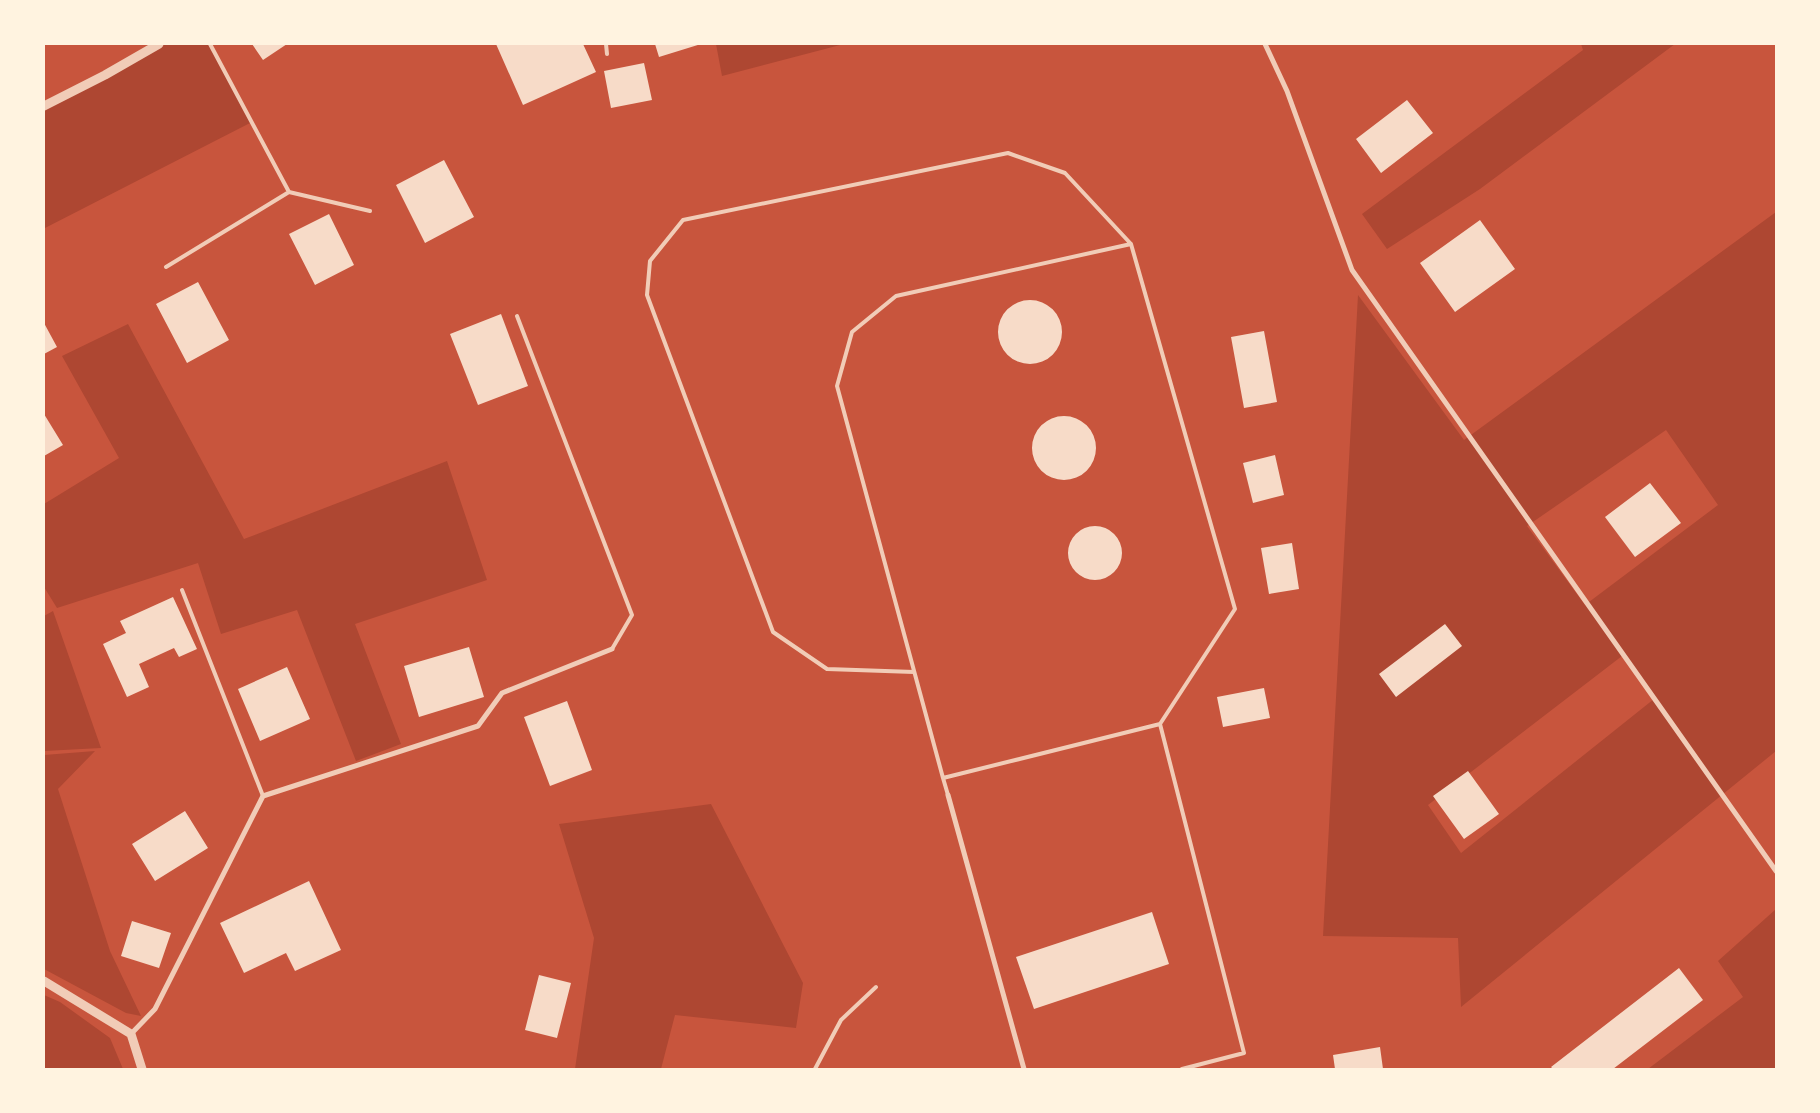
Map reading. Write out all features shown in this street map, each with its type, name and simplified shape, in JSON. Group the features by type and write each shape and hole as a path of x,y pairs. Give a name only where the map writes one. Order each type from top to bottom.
{"street":[{"path":"44,106 105,75 159,44"},
{"path":"1266,44 1287,91 1352,270 1776,872"},
{"path":"131,1034 155,1009 263,796 478,726 502,693 612,649"},
{"path":"948,795 1024,1069"},
{"path":"44,981 131,1034 142,1069"}],"lane":[{"path":"210,44 289,192"},
{"path":"606,44 607,54"},
{"path":"914,672 827,669 774,632 647,295 650,261 683,220 1008,153 1065,173 1131,244 1235,609 1160,724 943,778"},
{"path":"166,267 289,192 370,211"},
{"path":"948,795 837,386 852,332 896,296 1131,244"},
{"path":"517,316 632,615 612,649"},
{"path":"182,590 263,796"},
{"path":"1160,724 1244,1053 1182,1069"},
{"path":"815,1069 841,1020 876,987"}],"shaded area":[{"path":"159,44 210,44 252,122 45,228 44,106"},
{"path":"716,44 844,44 722,76"},
{"path":"1581,44 1675,44 1480,189 1387,249 1362,214 1583,50"},
{"path":"1776,212 1776,751 1461,1007 1458,938 1323,936 1358,295 1464,440","holes":["1666,430 1718,505 1585,605 1527,526","1622,656 1654,699 1461,853 1428,805"]},
{"path":"128,324 244,539 447,461 487,580 355,624 401,744 356,761 297,610 221,634 198,563 57,608 44,587 44,504 119,458 62,356"},
{"path":"53,611 101,748 44,751 44,616"},
{"path":"95,751 58,789 110,951 141,1016 126,1013 44,969 44,755"},
{"path":"711,804 803,983 796,1028 675,1015 661,1069 575,1069 594,938 559,824"},
{"path":"1776,909 1776,1069 1648,1069 1743,997 1718,961"},
{"path":"44,995 60,1002 110,1038 123,1069 44,1069"}],"building":[{"path":"252,44 287,44 263,60"},
{"path":"496,44 583,44 596,72 523,105"},
{"path":"655,44 701,44 659,57"},
{"path":"644,63 652,100 611,108 604,71"},
{"path":"1407,100 1433,133 1381,173 1356,139"},
{"path":"444,160 474,217 425,243 396,185"},
{"path":"329,214 354,265 315,285 289,234"},
{"path":"1480,220 1515,269 1455,312 1420,263"},
{"path":"198,282 229,340 187,363 156,304"},
{"path":"1030,300 1048,306 1056,314 1062,332 1056,350 1048,358 1030,364 1012,358 1004,350 998,332 1004,314 1012,306"},
{"path":"501,314 528,386 478,405 450,334"},
{"path":"44,323 57,347 44,354"},
{"path":"1264,331 1277,402 1244,408 1231,337"},
{"path":"44,414 63,445 44,456"},
{"path":"1064,416 1082,422 1090,430 1096,448 1090,466 1082,474 1064,480 1046,474 1038,466 1032,448 1038,430 1046,422"},
{"path":"1275,455 1284,495 1253,503 1243,463"},
{"path":"1650,483 1681,523 1635,557 1605,517"},
{"path":"1095,526 1105,528 1114,534 1120,543 1122,553 1120,563 1114,572 1105,578 1095,580 1085,578 1076,572 1070,563 1068,553 1070,543 1076,534 1085,528"},
{"path":"1292,543 1299,589 1269,594 1261,548"},
{"path":"173,597 197,649 179,657 174,648 139,664 149,687 127,697 103,644 126,633 120,621"},
{"path":"1445,624 1462,646 1396,697 1379,674"},
{"path":"469,647 484,697 419,717 404,666"},
{"path":"287,667 310,719 260,741 238,689"},
{"path":"1264,688 1270,718 1223,727 1217,697"},
{"path":"567,701 592,770 550,786 524,717"},
{"path":"1468,771 1499,814 1464,839 1433,796"},
{"path":"185,811 208,848 155,881 132,844"},
{"path":"309,881 341,950 295,971 286,953 244,973 220,923"},
{"path":"1152,912 1169,964 1034,1009 1016,957"},
{"path":"132,921 171,933 159,968 121,956"},
{"path":"1679,968 1703,1000 1613,1069 1553,1069 1551,1067"},
{"path":"539,975 571,983 557,1038 525,1030"},
{"path":"1380,1047 1383,1069 1335,1069 1333,1055"}]}
